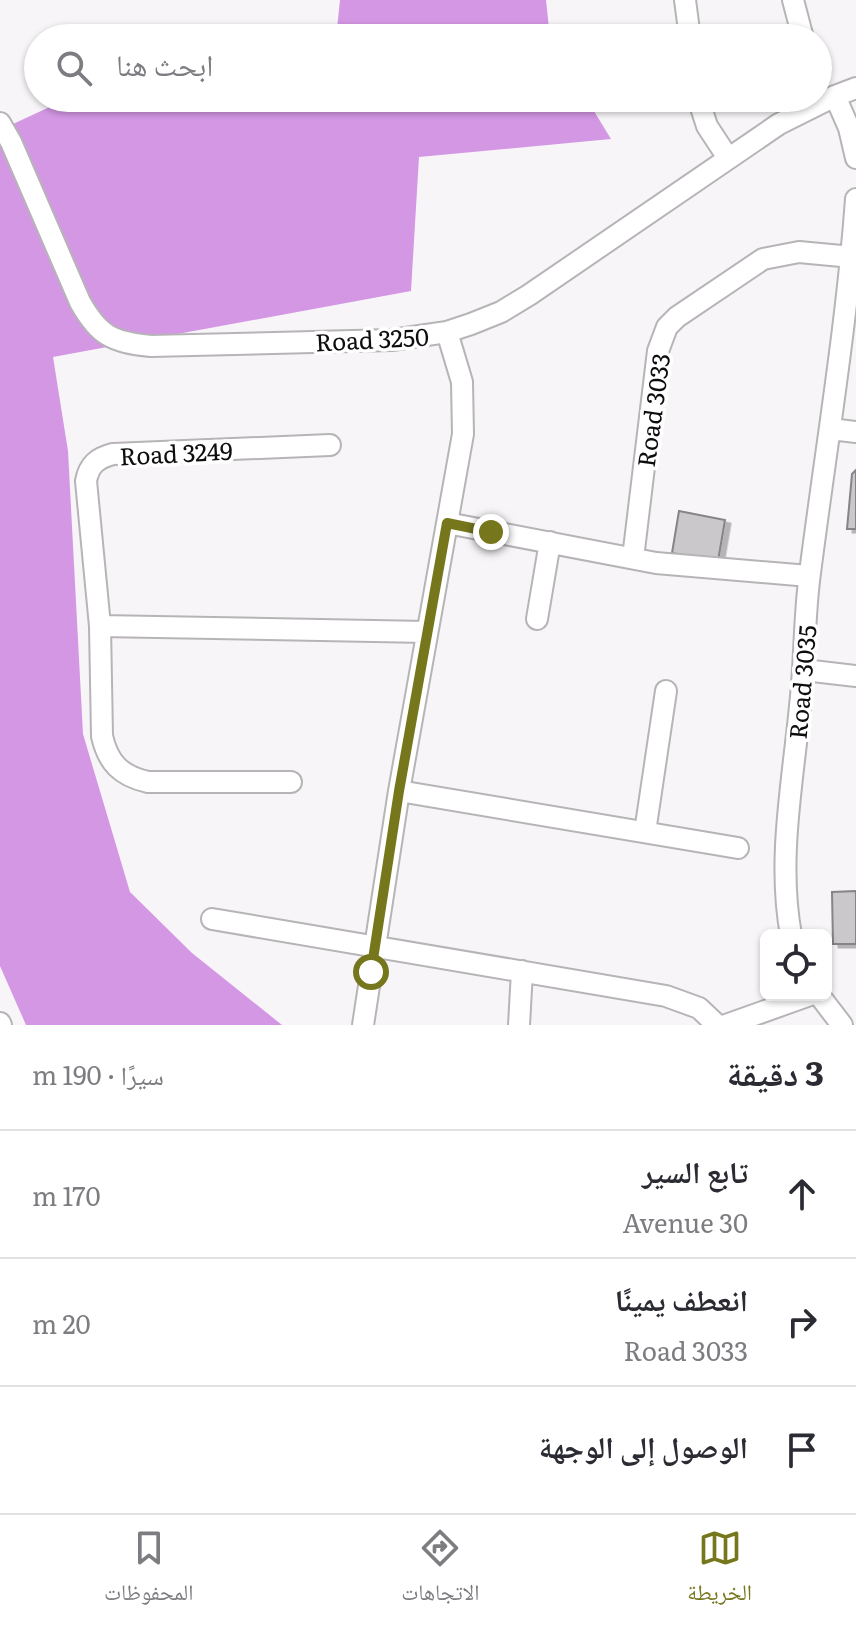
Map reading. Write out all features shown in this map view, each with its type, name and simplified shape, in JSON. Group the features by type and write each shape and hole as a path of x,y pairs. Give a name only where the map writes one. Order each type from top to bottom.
{"street":[{"path":"685,0 688,24"},
{"path":"793,0 799,24"},
{"name":"Road 3250","path":"832,98 856,88"},
{"path":"835,96 849,128 856,158"},
{"path":"702,112 707,126 728,158"},
{"name":"Road 3250","path":"0,123 93,325 110,337 129,344 151,346 392,340 447,332 501,312 529,295 728,158 803,112"},
{"name":"Road 3035","path":"790,929 785,902 785,861 804,670 809,576 831,429 856,199"},
{"name":"Road 3033","path":"633,558 658,351 667,327 763,259 799,252 852,257"},
{"path":"363,1025 399,791 463,434 462,382 447,332"},
{"path":"831,429 856,432"},
{"name":"Road 3249","path":"291,782 148,782 131,778 116,768 106,754 102,736 100,626 86,481 94,462 113,454 330,445"},
{"path":"447,523 656,563 809,576"},
{"path":"537,619 550,542"},
{"path":"100,626 427,632"},
{"path":"804,670 856,676"},
{"path":"645,832 666,691"},
{"path":"399,791 738,848"},
{"path":"212,919 666,996 681,1000 718,1022 790,1001"},
{"path":"519,1025 522,971"},
{"path":"718,1022 760,1000"},
{"path":"824,1001 842,1025"}],"shaded area":[{"path":"340,0 546,0 549,24 337,24"},
{"path":"39,112 595,112 611,139 419,157 411,291 53,357 68,451 83,734 130,892 192,953 282,1025 26,1025 0,966 0,130"}],"building":[{"path":"856,470 856,529 847,529 852,474"},
{"path":"679,511 725,520 718,561 672,553"},
{"path":"856,891 856,944 833,944 832,892"}],"route":[{"path":"371,972 399,791 447,523 491,532"}]}
